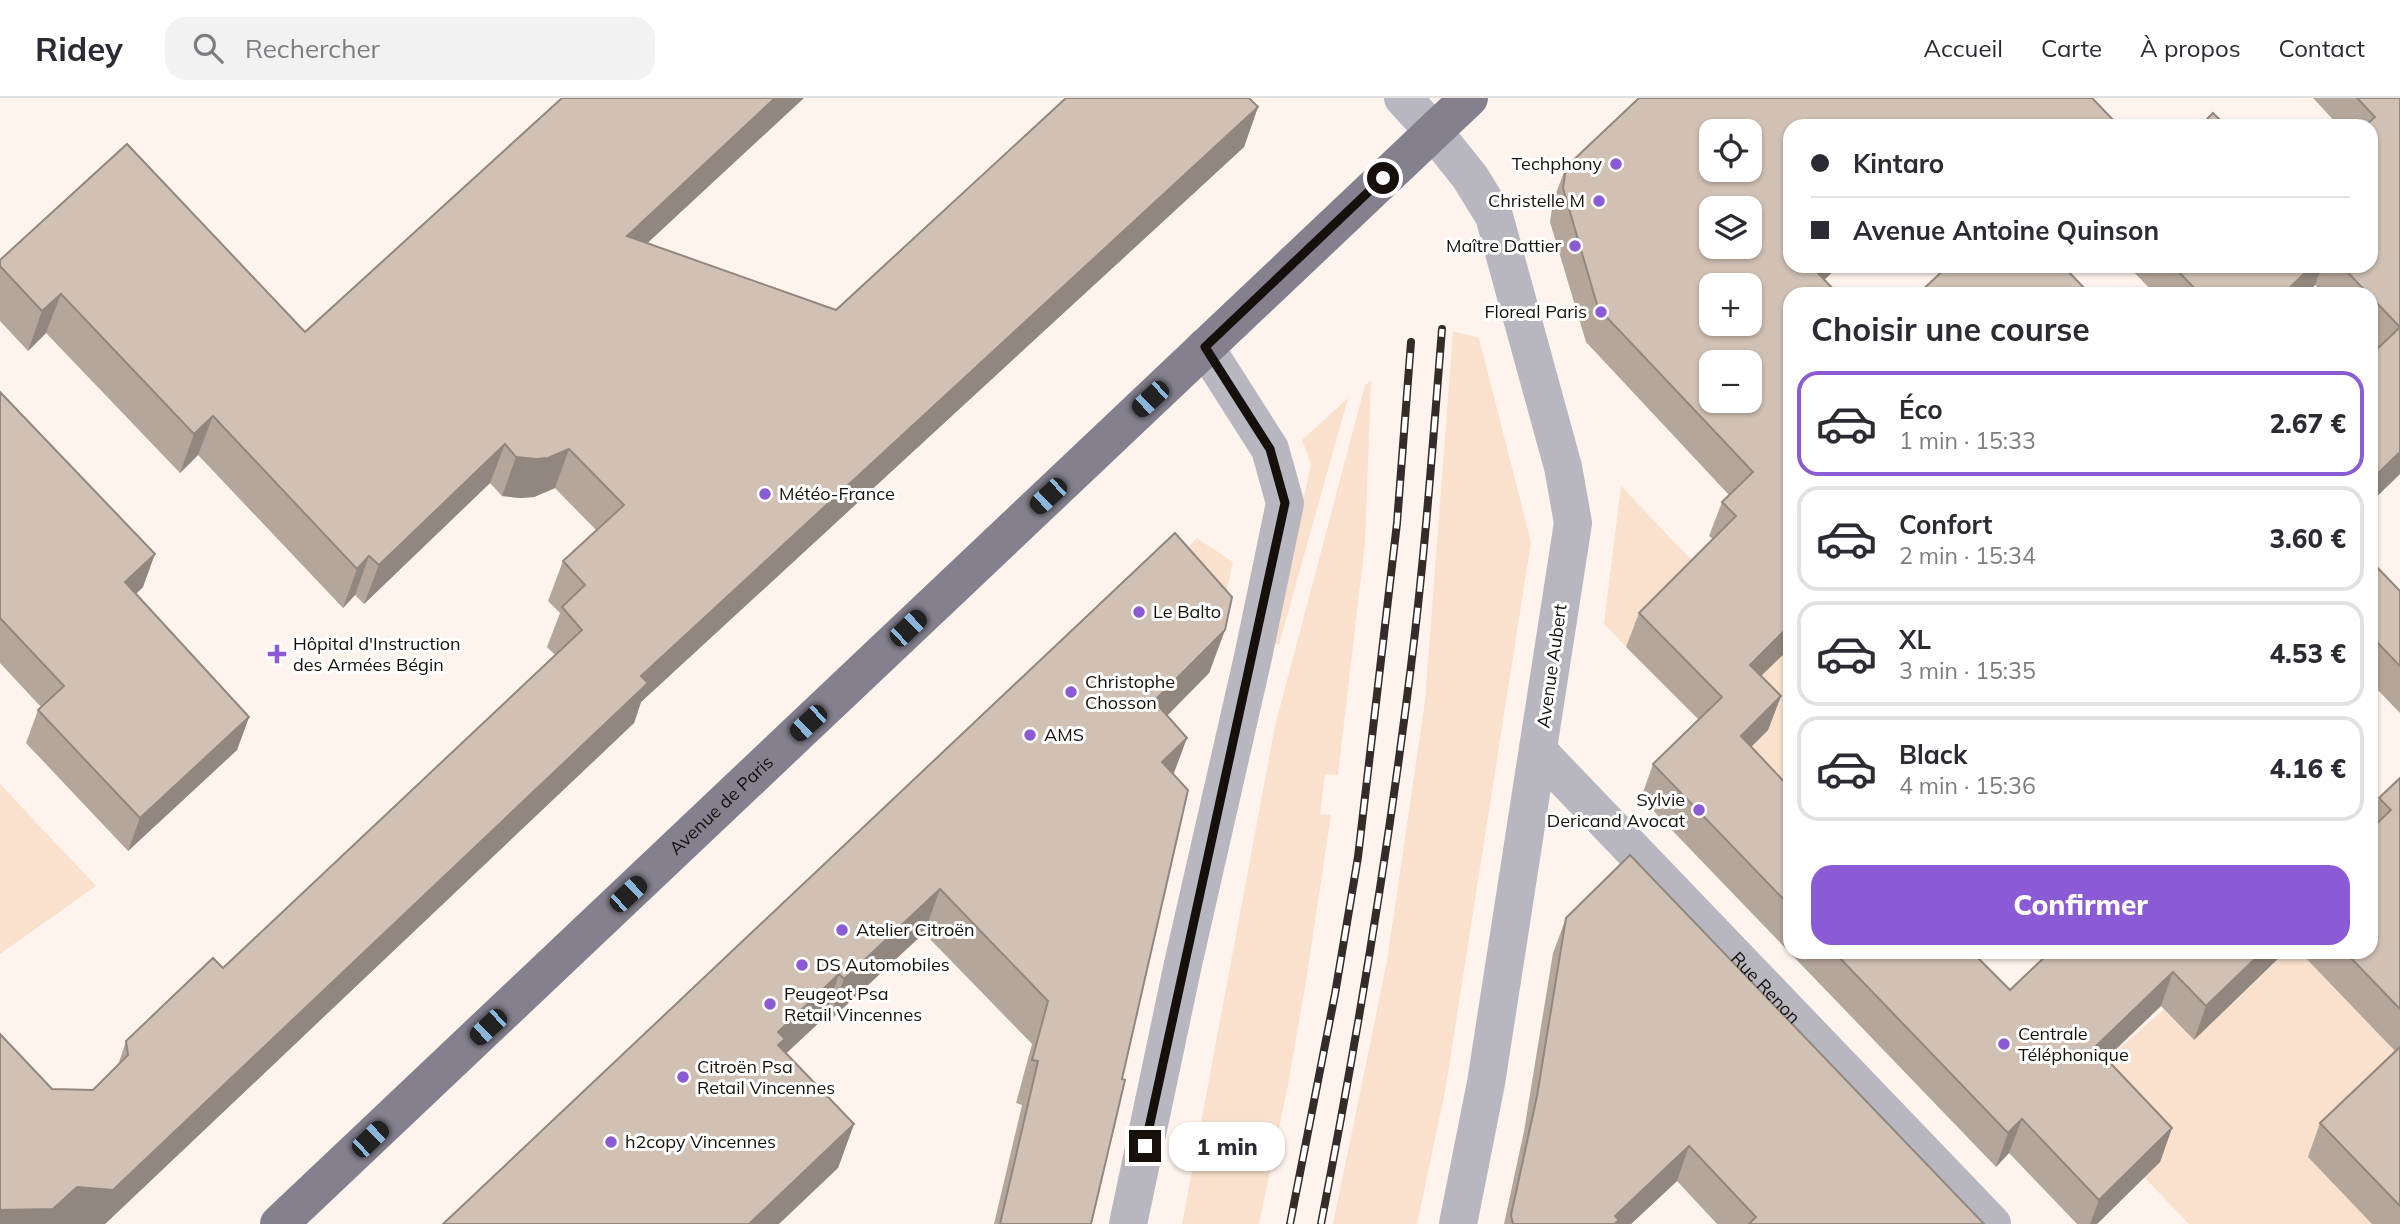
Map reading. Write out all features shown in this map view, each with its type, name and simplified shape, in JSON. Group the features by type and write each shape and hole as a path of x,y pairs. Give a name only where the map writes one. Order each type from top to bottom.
{"main road":[{"name":"Avenue de Paris","path":"279,1224 1205,347 1417,114 1469,98"}],"street":[{"name":"Avenue Aubert","path":"1417,114 1470,177 1494,216 1563,467 1573,523 1486,1083 1458,1224"},
{"path":"1128,1224 1285,503 1270,449 1205,347"},
{"name":"Rue Renon","path":"1539,752 1992,1224"}],"shaded area":[{"path":"1453,331 1479,338 1531,542 1445,1092 1417,1224 1333,1224 1387,961 1425,701"},
{"path":"1371,381 1365,543 1338,775 1325,774 1320,814 1331,815 1288,1085 1259,1224 1182,1224 1275,726 1365,385"},
{"path":"1348,398 1279,645 1273,643 1311,464 1302,440"},
{"path":"1621,486 1702,571 1626,647 1604,624"},
{"path":"1197,538 1233,562 1216,640 1159,577"},
{"path":"1783,653 1783,809 1738,760 1737,699"},
{"path":"0,784 96,886 0,954"},
{"path":"2279,959 2329,959 2400,1056 2373,1224 2189,1224 2144,1177 2159,1161 2082,1081 2164,1009 2194,1040"}],"building":[{"path":"562,98 775,98 627,236 836,310 1066,98 1249,98 1258,107 641,676 648,683 113,1190 77,1187 53,1209 0,1210 0,1034 52,1089 93,1090 128,1055 126,1041 213,958 223,968 582,630 562,607 585,585 563,561 624,505 569,449 548,458 536,459 516,457 505,444 379,565 369,556 357,569 213,416 194,434 61,294 42,311 0,266 0,260 127,144 305,332"},
{"path":"1639,98 2092,98 2112,119 1783,119 1783,273 1818,273 1831,287 1783,287 1783,632 1750,665 1781,696 1741,736 1783,781 1783,899 1653,764 1722,697 1639,613 1736,516 1722,502 1753,472 1598,308 1563,188 1566,167"},
{"path":"2357,98 2400,98 2400,327 2378,304 2378,287 2362,287 2348,273 2378,273 2378,119 2373,119 2375,117"},
{"path":"2213,113 2219,119 2207,119"},
{"path":"1940,273 2070,273 2083,287 1926,287"},
{"path":"2180,273 2305,273 2290,287 2193,287"},
{"path":"2400,327 2400,452 2378,473 2378,348"},
{"path":"0,392 155,554 125,582 249,717 140,818 38,710 64,686 0,618"},
{"path":"1175,533 1232,597 1225,630 1154,701 1187,738 1162,762 1188,790 1091,1224 1000,1224 1038,1061 1032,1060 1048,1001 940,889 844,979 839,974 778,1032 785,1039 778,1045 854,1124 749,1224 443,1224"},
{"path":"2378,568 2400,591 2400,666 2378,643"},
{"path":"2400,778 2400,1009 2352,959 2378,959 2378,822 2391,810 2379,798"},
{"path":"1630,855 1984,1224 1749,1224 1756,1217 1689,1146 1615,1216 1619,1220 1614,1224 1513,1224 1511,1215 1537,1096 1566,918"},
{"path":"1841,959 1979,959 2010,990 2043,959 2255,959 2206,1006 2173,972 2095,1047 2172,1128 2099,1200 2022,1119 2008,1133"},
{"path":"2400,1047 2400,1206 2320,1123"}],"railway":[{"path":"1321,1224 1371,946 1402,736 1420,582 1442,329"},
{"path":"1290,1224 1335,994 1358,857 1397,523 1411,342"}],"place":[{"name":"Techphony","path":"1616,164"},
{"name":"Christelle M","path":"1599,201"},
{"name":"Maître Dattier","path":"1575,246"},
{"name":"Floreal Paris","path":"1601,312"},
{"name":"Météo-France","path":"765,494"},
{"name":"Le Balto","path":"1139,612"},
{"name":"Hôpital d'Instruction des Armées Bégin","path":"277,654"},
{"name":"Christophe Chosson","path":"1071,692"},
{"name":"AMS","path":"1030,735"},
{"name":"Sylvie Dericand Avocat","path":"1699,810"},
{"name":"Atelier Citroën","path":"842,930"},
{"name":"DS Automobiles","path":"802,965"},
{"name":"Peugeot Psa Retail Vincennes","path":"770,1004"},
{"name":"Centrale Téléphonique","path":"2004,1044"},
{"name":"Citroën Psa Retail Vincennes","path":"683,1077"},
{"name":"h2copy Vincennes","path":"611,1142"}],"route":[{"path":"1145,1146 1285,503 1270,449 1205,347 1383,178"}]}
